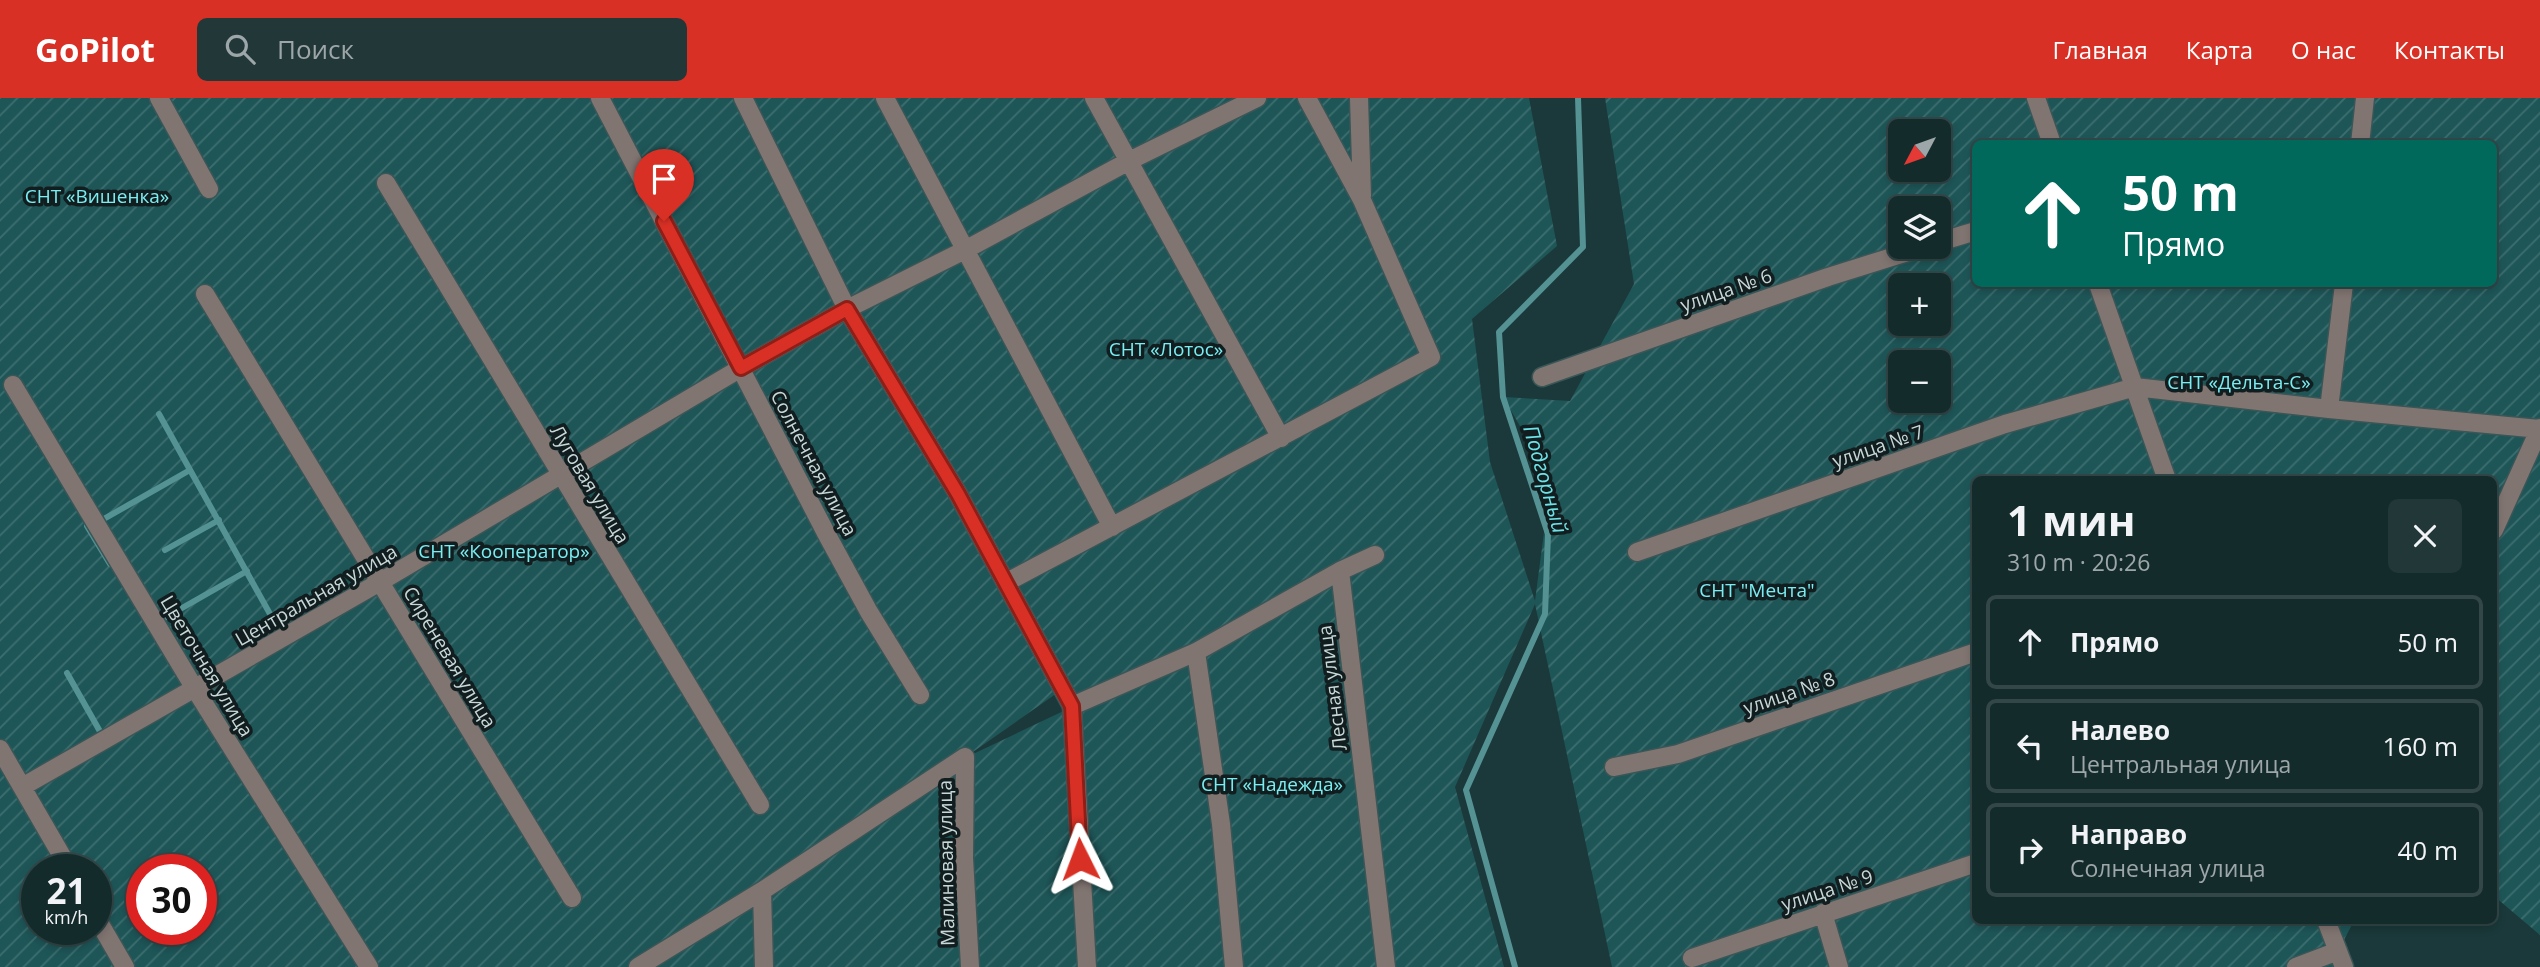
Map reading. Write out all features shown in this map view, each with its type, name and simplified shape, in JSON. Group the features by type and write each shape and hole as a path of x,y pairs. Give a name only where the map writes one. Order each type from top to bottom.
{"street":[{"path":"159,98 209,189"},
{"name":"Солнечная улица","path":"600,98 827,535 919,695"},
{"path":"743,98 847,309 958,494 1072,706 1087,967"},
{"path":"885,98 1112,527"},
{"path":"1094,98 1281,438"},
{"name":"Центральная улица","path":"22,787 380,582 741,368 847,309 965,250 1129,161 1257,98"},
{"path":"1007,582 1431,358 1362,200 1307,98"},
{"path":"1359,98 1362,200"},
{"path":"2036,98 2051,140"},
{"path":"2360,140 2365,98"},
{"name":"Луговая улица","path":"386,183 760,805"},
{"path":"1951,238 1972,232"},
{"name":"улица № 6","path":"1542,377 1888,258"},
{"path":"2099,287 2166,476"},
{"path":"2329,409 2344,287"},
{"name":"Сиреневая улица","path":"205,294 572,898"},
{"name":"Цветочная улица","path":"13,385 195,689 369,967"},
{"path":"2135,387 2329,409 2540,428 2497,523"},
{"name":"улица № 7","path":"1637,552 2005,425 2135,387"},
{"path":"1072,706 1196,652 1340,571 1375,555"},
{"name":"Лесная улица","path":"1340,571 1386,967"},
{"path":"1196,652 1221,824 1234,967"},
{"name":"улица № 8","path":"1614,767 1678,754 1972,653"},
{"path":"0,748 60,854"},
{"name":"Малиновая улица","path":"762,891 965,757 964,858 970,967"},
{"name":"улица № 9","path":"1692,958 1972,864"},
{"path":"638,967 762,891 764,967"},
{"path":"1823,913 1839,967"},
{"path":"2296,967 2341,959 2328,924"},
{"path":"112,945 125,967"}],"green space":[{"path":"0,98 1529,98 1557,246 1472,319 1490,462 1535,601 1551,479 1503,397 1570,401 1634,284 1605,98 2540,98 2540,935 2497,899 2497,476 1972,476 1972,924 2352,924 2338,951 2344,967 1612,967 1535,604 1455,787 1504,967 0,967","holes":["1070,684 1072,707 970,754"]}],"waterway":[{"name":"Подгорный","path":"1515,967 1466,790 1545,614 1548,534 1503,397 1499,332 1583,247 1578,98"},
{"path":"159,414 280,632"},
{"path":"102,520 190,470"},
{"path":"165,550 219,520"},
{"path":"87,526 110,564"},
{"path":"164,624 161,620 247,571"},
{"path":"67,673 102,735"}],"route":[{"path":"664,221 741,368 847,309 958,494 1072,706 1080,859"}],"park label":[{"name":"СНТ «Вишенка»","path":"97,196"},
{"name":"СНТ «Лотос»","path":"1166,349"},
{"name":"СНТ «Дельта-С»","path":"2239,382"},
{"name":"СНТ «Кооператор»","path":"504,551"},
{"name":"СНТ \"Мечта\"","path":"1757,590"},
{"name":"СНТ «Надежда»","path":"1272,784"}]}
